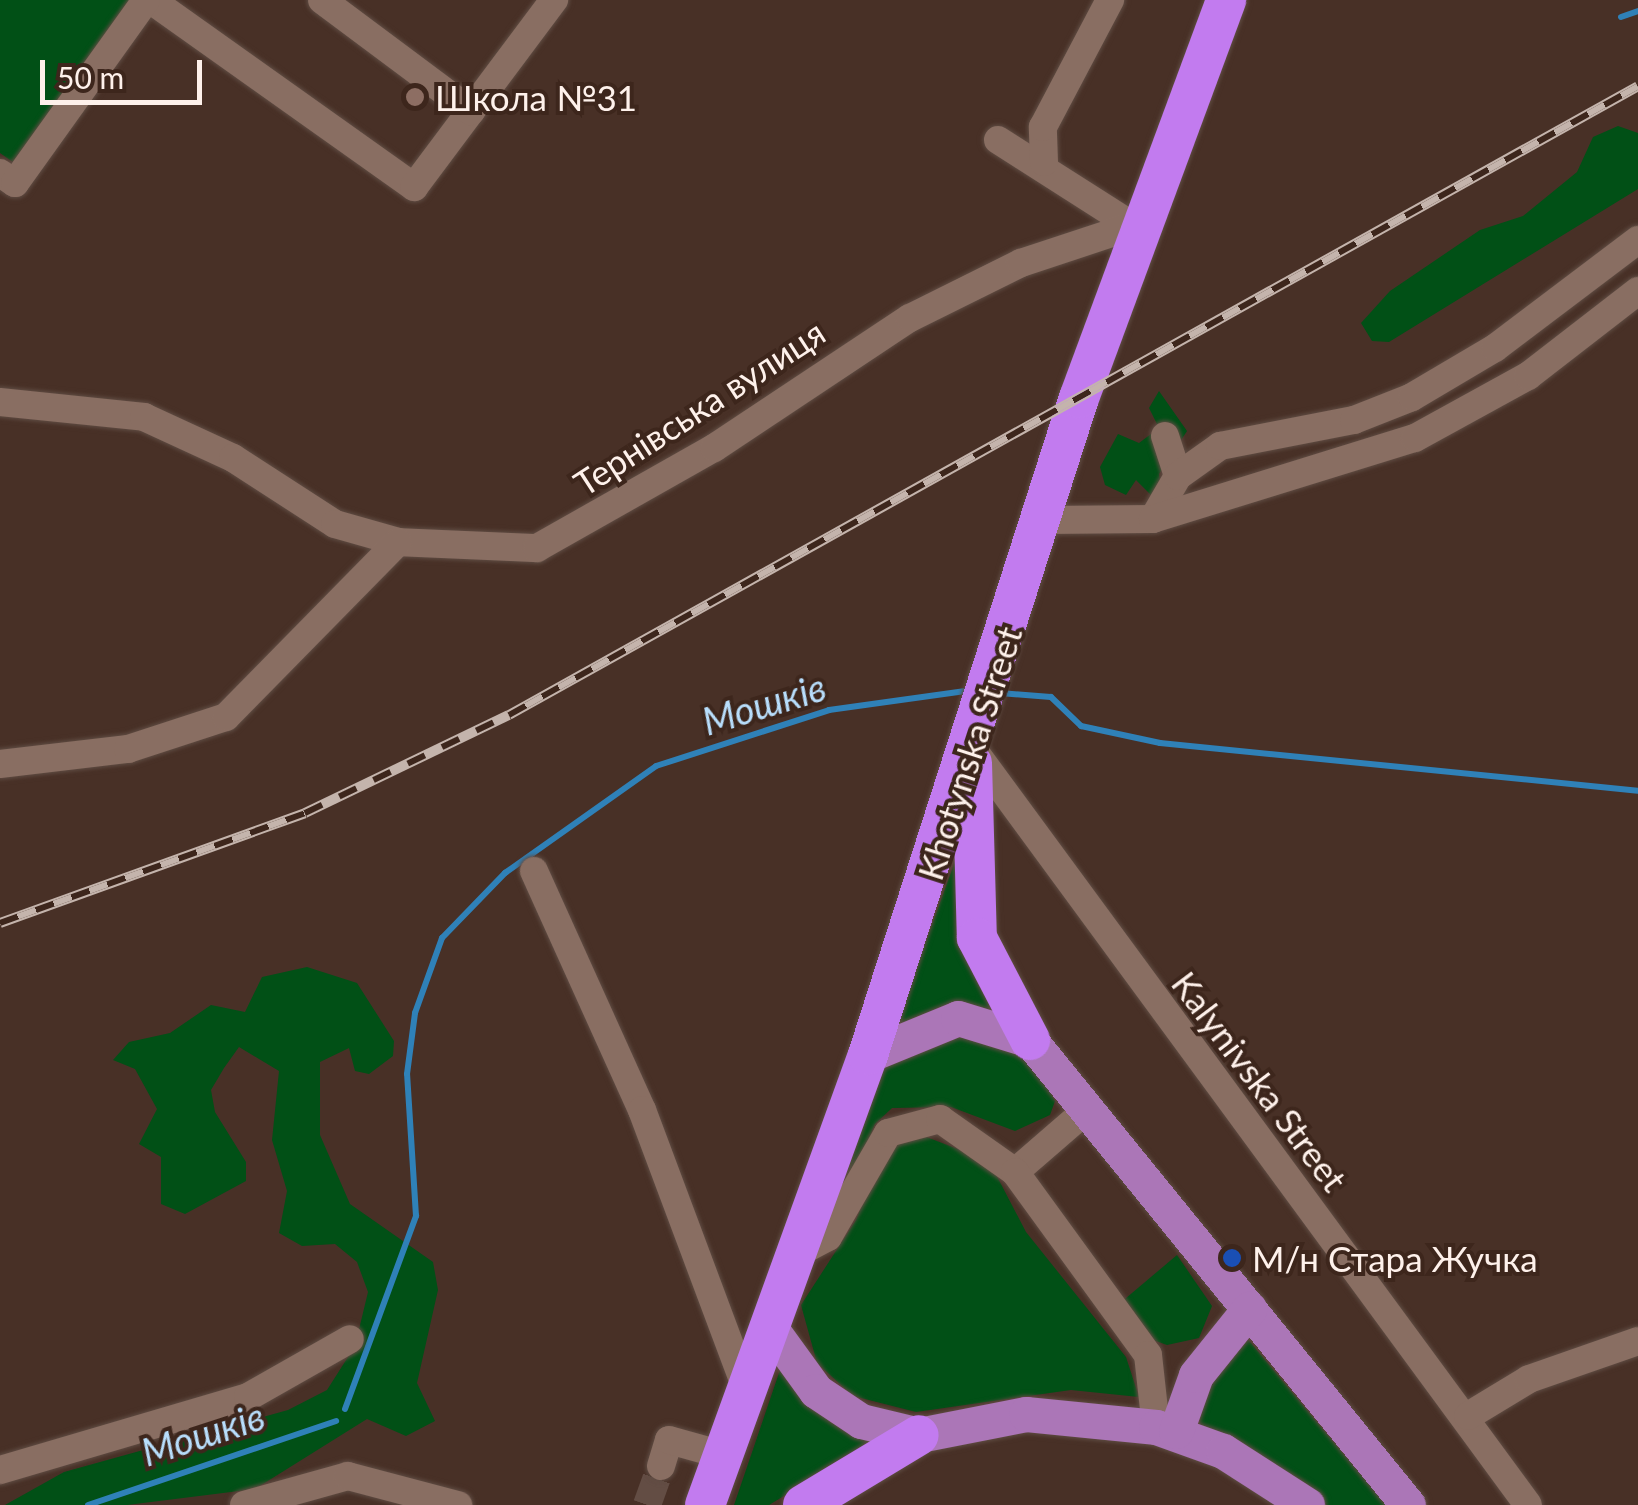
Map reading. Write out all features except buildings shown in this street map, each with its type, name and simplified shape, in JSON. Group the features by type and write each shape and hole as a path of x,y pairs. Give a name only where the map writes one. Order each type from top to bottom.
{"highway":[{"name":"Khotynska Street","path":"706,1505 868,1055 1045,520 1078,398 1215,6"},
{"path":"974,733 977,938 1030,1040"},
{"path":"803,1505 919,1435"}],"main road":[{"path":"868,1055 958,1018 1030,1040 1082,1114 1249,1309 1408,1505"},
{"path":"1166,1429 1196,1374 1249,1309"},
{"path":"769,1326 839,1410 919,1435 1026,1414 1166,1429 1307,1505"}],"street":[{"path":"0,173 15,183 149,0 414,187 554,0"},
{"path":"322,0 471,111"},
{"path":"1044,162 1044,127 1110,0"},
{"path":"998,140 1044,162 1139,223"},
{"name":"Тернівська вулиця","path":"0,402 144,417 233,458 334,524 398,542 537,548 579,530 836,359 1021,263 1139,223"},
{"path":"1153,519 1178,476 1220,446 1354,420 1412,396 1496,348 1638,240"},
{"path":"1045,520 1153,519 1414,438 1528,376 1638,291"},
{"path":"1165,436 1178,476"},
{"path":"0,764 128,749 226,718 398,542"},
{"name":"Kalynivska Street","path":"974,733 1191,1056 1468,1416 1528,1505"},
{"path":"534,871 642,1110 746,1388"},
{"path":"1015,1172 1082,1114"},
{"path":"796,1254 828,1237 888,1133 913,1120 955,1127 1015,1172 1148,1355 1166,1429"},
{"path":"0,1470 248,1397 350,1338"},
{"path":"1468,1416 1529,1379 1638,1341"},
{"path":"1148,1355 1196,1374"},
{"path":"661,1466 669,1440 722,1455"},
{"path":"337,1505 348,1476"},
{"path":"244,1505 348,1476 403,1496 458,1505"}],"green space":[{"path":"0,0 131,0 17,165 0,153"},
{"path":"1618,126 1638,133 1638,189 1389,342 1372,341 1361,323 1390,291 1480,230 1523,216 1577,172 1593,137"},
{"path":"1159,391 1187,431 1159,474 1162,491 1151,495 1136,480 1126,495 1105,485 1100,467 1118,434 1139,443 1159,428 1149,408"},
{"path":"958,853 977,982 996,1014 895,1027"},
{"path":"307,967 357,983 394,1041 393,1056 369,1074 355,1071 349,1048 320,1062 320,1135 350,1204 433,1262 438,1290 417,1383 435,1421 406,1436 367,1419 255,1489 127,1505 5,1505 64,1472 288,1410 327,1390 355,1346 368,1292 357,1262 335,1244 302,1246 279,1233 287,1191 272,1140 279,1071 239,1047 224,1068 211,1090 215,1112 246,1162 246,1181 185,1214 161,1204 161,1157 139,1144 157,1109 135,1069 113,1060 129,1042 170,1033 211,1005 245,1012 262,977"},
{"path":"975,1035 1012,1048 1041,1076 1055,1101 1050,1115 1015,1131 951,1107 892,1108 875,1124 840,1206 832,1204 883,1068 929,1038"},
{"path":"916,1133 989,1161 1026,1232 1126,1357 1139,1397 1071,1390 916,1412 853,1396 817,1363 801,1305 856,1220 884,1151"},
{"path":"1177,1255 1212,1306 1199,1338 1167,1345 1147,1338 1119,1304"},
{"path":"1246,1337 1386,1505 1319,1505 1199,1425 1208,1380"},
{"path":"781,1367 831,1423 878,1439 769,1505 734,1505"}],"waterway":[{"path":"1621,17 1638,11"},
{"name":"Мошків","path":"345,1409 416,1216 407,1074 415,1013 442,938 505,873 656,766 829,710 973,690"},
{"name":"Мошків","path":"1000,693 1051,697 1081,726 1160,743 1638,791"},
{"name":"Мошків","path":"88,1505 336,1421"}],"tunnel":[{"path":"647,1505 661,1466"}],"railway":[{"path":"0,923 305,813 509,715 1638,86"}],"place":[{"name":"Школа №31","path":"415,97"},
{"name":"М/н Стара Жучка","path":"1232,1258"}]}
